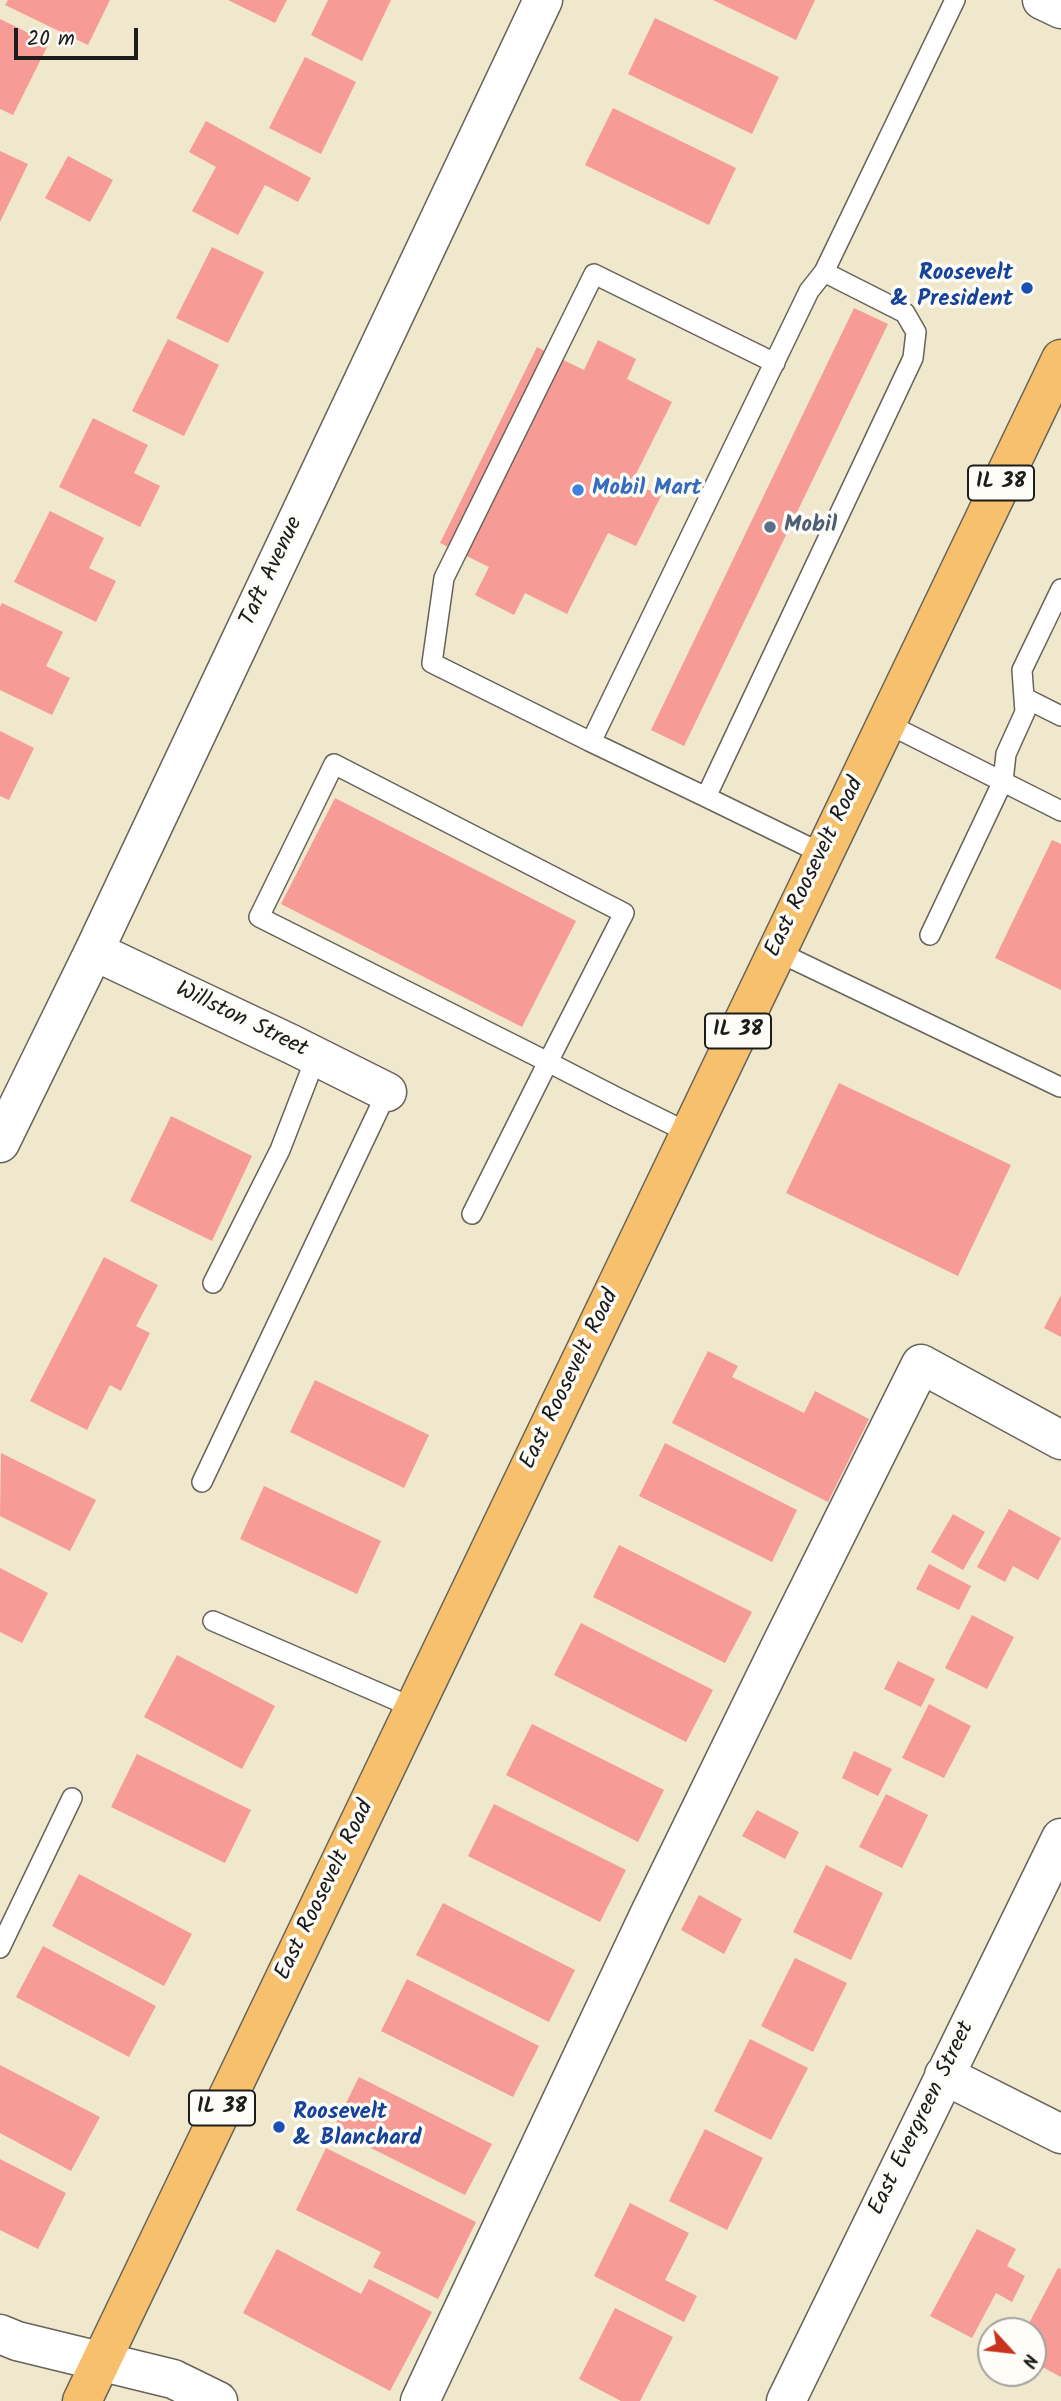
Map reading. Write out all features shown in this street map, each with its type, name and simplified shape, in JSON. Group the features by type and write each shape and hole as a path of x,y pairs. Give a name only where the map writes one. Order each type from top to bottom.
{"main road":[{"name":"East Roosevelt Road","path":"82,2401 1061,359"}],"street":[{"name":"Taft Avenue","path":"0,1143 94,951 543,0"},
{"path":"1042,0 1061,9"},
{"name":"Willston Street","path":"94,951 387,1092"},
{"path":"421,2401 649,1915 921,1364 1061,1440"},
{"name":"East Evergreen Street","path":"786,2401 1061,1838"},
{"path":"944,2075 1061,2134"},
{"path":"0,2334 17,2341 173,2379 218,2401"}],"lane":[{"path":"591,742 809,291 824,272 954,0"},
{"path":"706,797 913,358 916,332 905,313 824,272"},
{"path":"775,363 594,274 444,578 432,663 822,854"},
{"path":"930,935 1003,781 1006,754 1026,712 1022,670 1061,589"},
{"path":"1025,698 1061,716"},
{"path":"886,723 1061,811"},
{"path":"472,1214 548,1062 624,913 334,764 258,917 548,1062 689,1133"},
{"path":"776,951 1060,1087"},
{"path":"213,1283 280,1150 316,1057"},
{"path":"201,1482 387,1092"},
{"path":"213,1621 414,1707"},
{"path":"0,1948 72,1797"}],"building":[{"path":"8,0 110,0 88,45 5,5"},
{"path":"228,0 287,0 275,23"},
{"path":"328,0 391,0 362,61 311,35"},
{"path":"713,0 815,0 796,40"},
{"path":"655,18 779,77 752,134 628,74"},
{"path":"0,19 49,43 13,115 0,109"},
{"path":"305,57 356,82 321,154 269,128"},
{"path":"613,108 736,168 709,225 585,165"},
{"path":"206,121 311,178 298,202 265,185 238,235 192,211 216,167 189,152"},
{"path":"0,151 28,164 0,222"},
{"path":"68,156 113,180 90,222 45,198"},
{"path":"212,247 264,272 228,343 176,318"},
{"name":"Mobil","path":"854,308 888,324 684,746 651,730"},
{"path":"168,339 219,365 184,436 132,411"},
{"path":"598,340 636,359 627,379 672,402 632,482 661,496 636,546 608,533 567,614 525,593 514,615 475,595 489,567 440,543 537,347 584,370"},
{"path":"93,418 148,445 134,473 160,486 140,527 59,487"},
{"path":"50,511 104,538 89,568 116,581 96,622 14,582"},
{"path":"2,603 63,632 46,666 70,678 52,715 0,690"},
{"path":"0,731 34,748 9,800 0,796"},
{"path":"335,798 576,921 522,1027 281,904"},
{"path":"1052,840 1061,844 1061,990 995,958"},
{"path":"839,1083 1011,1165 958,1276 786,1193"},
{"path":"171,1116 252,1156 212,1241 130,1201"},
{"path":"104,1257 158,1285 136,1326 150,1333 121,1391 110,1385 87,1430 30,1401"},
{"path":"1061,1295 1061,1337 1044,1328"},
{"path":"708,1351 738,1366 732,1377 804,1413 815,1391 869,1419 828,1502 672,1423"},
{"path":"315,1380 429,1435 404,1488 290,1432"},
{"path":"665,1443 797,1510 772,1562 639,1496"},
{"path":"1,1453 96,1500 70,1551 0,1516"},
{"path":"264,1486 381,1541 357,1594 240,1539"},
{"path":"1009,1509 1061,1538 1038,1580 1013,1566 1005,1582 977,1567"},
{"path":"953,1514 985,1532 963,1570 931,1552"},
{"path":"619,1545 752,1612 725,1663 593,1597"},
{"path":"929,1564 971,1586 959,1610 916,1589"},
{"path":"0,1568 48,1593 22,1643 0,1632"},
{"path":"972,1615 1014,1637 987,1689 945,1668"},
{"path":"581,1623 713,1690 686,1742 554,1675"},
{"path":"177,1655 275,1706 242,1769 144,1717"},
{"path":"898,1661 935,1679 921,1707 884,1689"},
{"path":"929,1704 971,1726 944,1778 902,1758"},
{"path":"532,1724 664,1790 638,1842 506,1775"},
{"path":"854,1751 892,1769 878,1796 842,1778"},
{"path":"137,1754 251,1810 225,1863 111,1807"},
{"path":"886,1794 928,1815 902,1868 859,1847"},
{"path":"494,1804 626,1870 600,1922 468,1856"},
{"path":"757,1810 799,1832 785,1859 742,1836"},
{"path":"826,1865 883,1893 851,1960 793,1932"},
{"path":"79,1874 192,1934 164,1986 52,1926"},
{"path":"699,1895 742,1919 724,1954 681,1930"},
{"path":"443,1903 575,1970 549,2022 416,1955"},
{"path":"43,1946 156,2006 129,2057 16,1997"},
{"path":"795,1958 847,1983 813,2052 761,2026"},
{"path":"407,1979 539,2046 513,2097 381,2031"},
{"path":"750,2039 808,2068 771,2140 714,2111"},
{"path":"0,2065 100,2117 71,2171 0,2133"},
{"path":"359,2077 492,2144 465,2195 333,2129"},
{"path":"705,2129 763,2158 727,2230 669,2201"},
{"path":"326,2148 476,2222 438,2299 373,2267 381,2252 296,2210"},
{"path":"0,2159 66,2193 38,2249 0,2230"},
{"path":"630,2203 689,2233 665,2280 697,2296 684,2322 594,2276"},
{"path":"977,2229 1016,2249 1007,2266 1025,2276 1012,2302 996,2293 983,2317 977,2317 977,2329 972,2338 930,2316"},
{"path":"277,2249 361,2294 369,2279 432,2312 390,2391 243,2313"},
{"path":"1058,2268 1061,2269 1061,2377 1047,2370 1047,2317 1032,2317"},
{"path":"615,2308 673,2337 640,2401 621,2401 579,2379"}],"place":[{"name":"Roosevelt & President","path":"1027,288"},
{"name":"Mobil Mart","path":"578,490"},
{"name":"Mobil","path":"770,527"},
{"name":"Roosevelt & Blanchard","path":"279,2127"}]}
